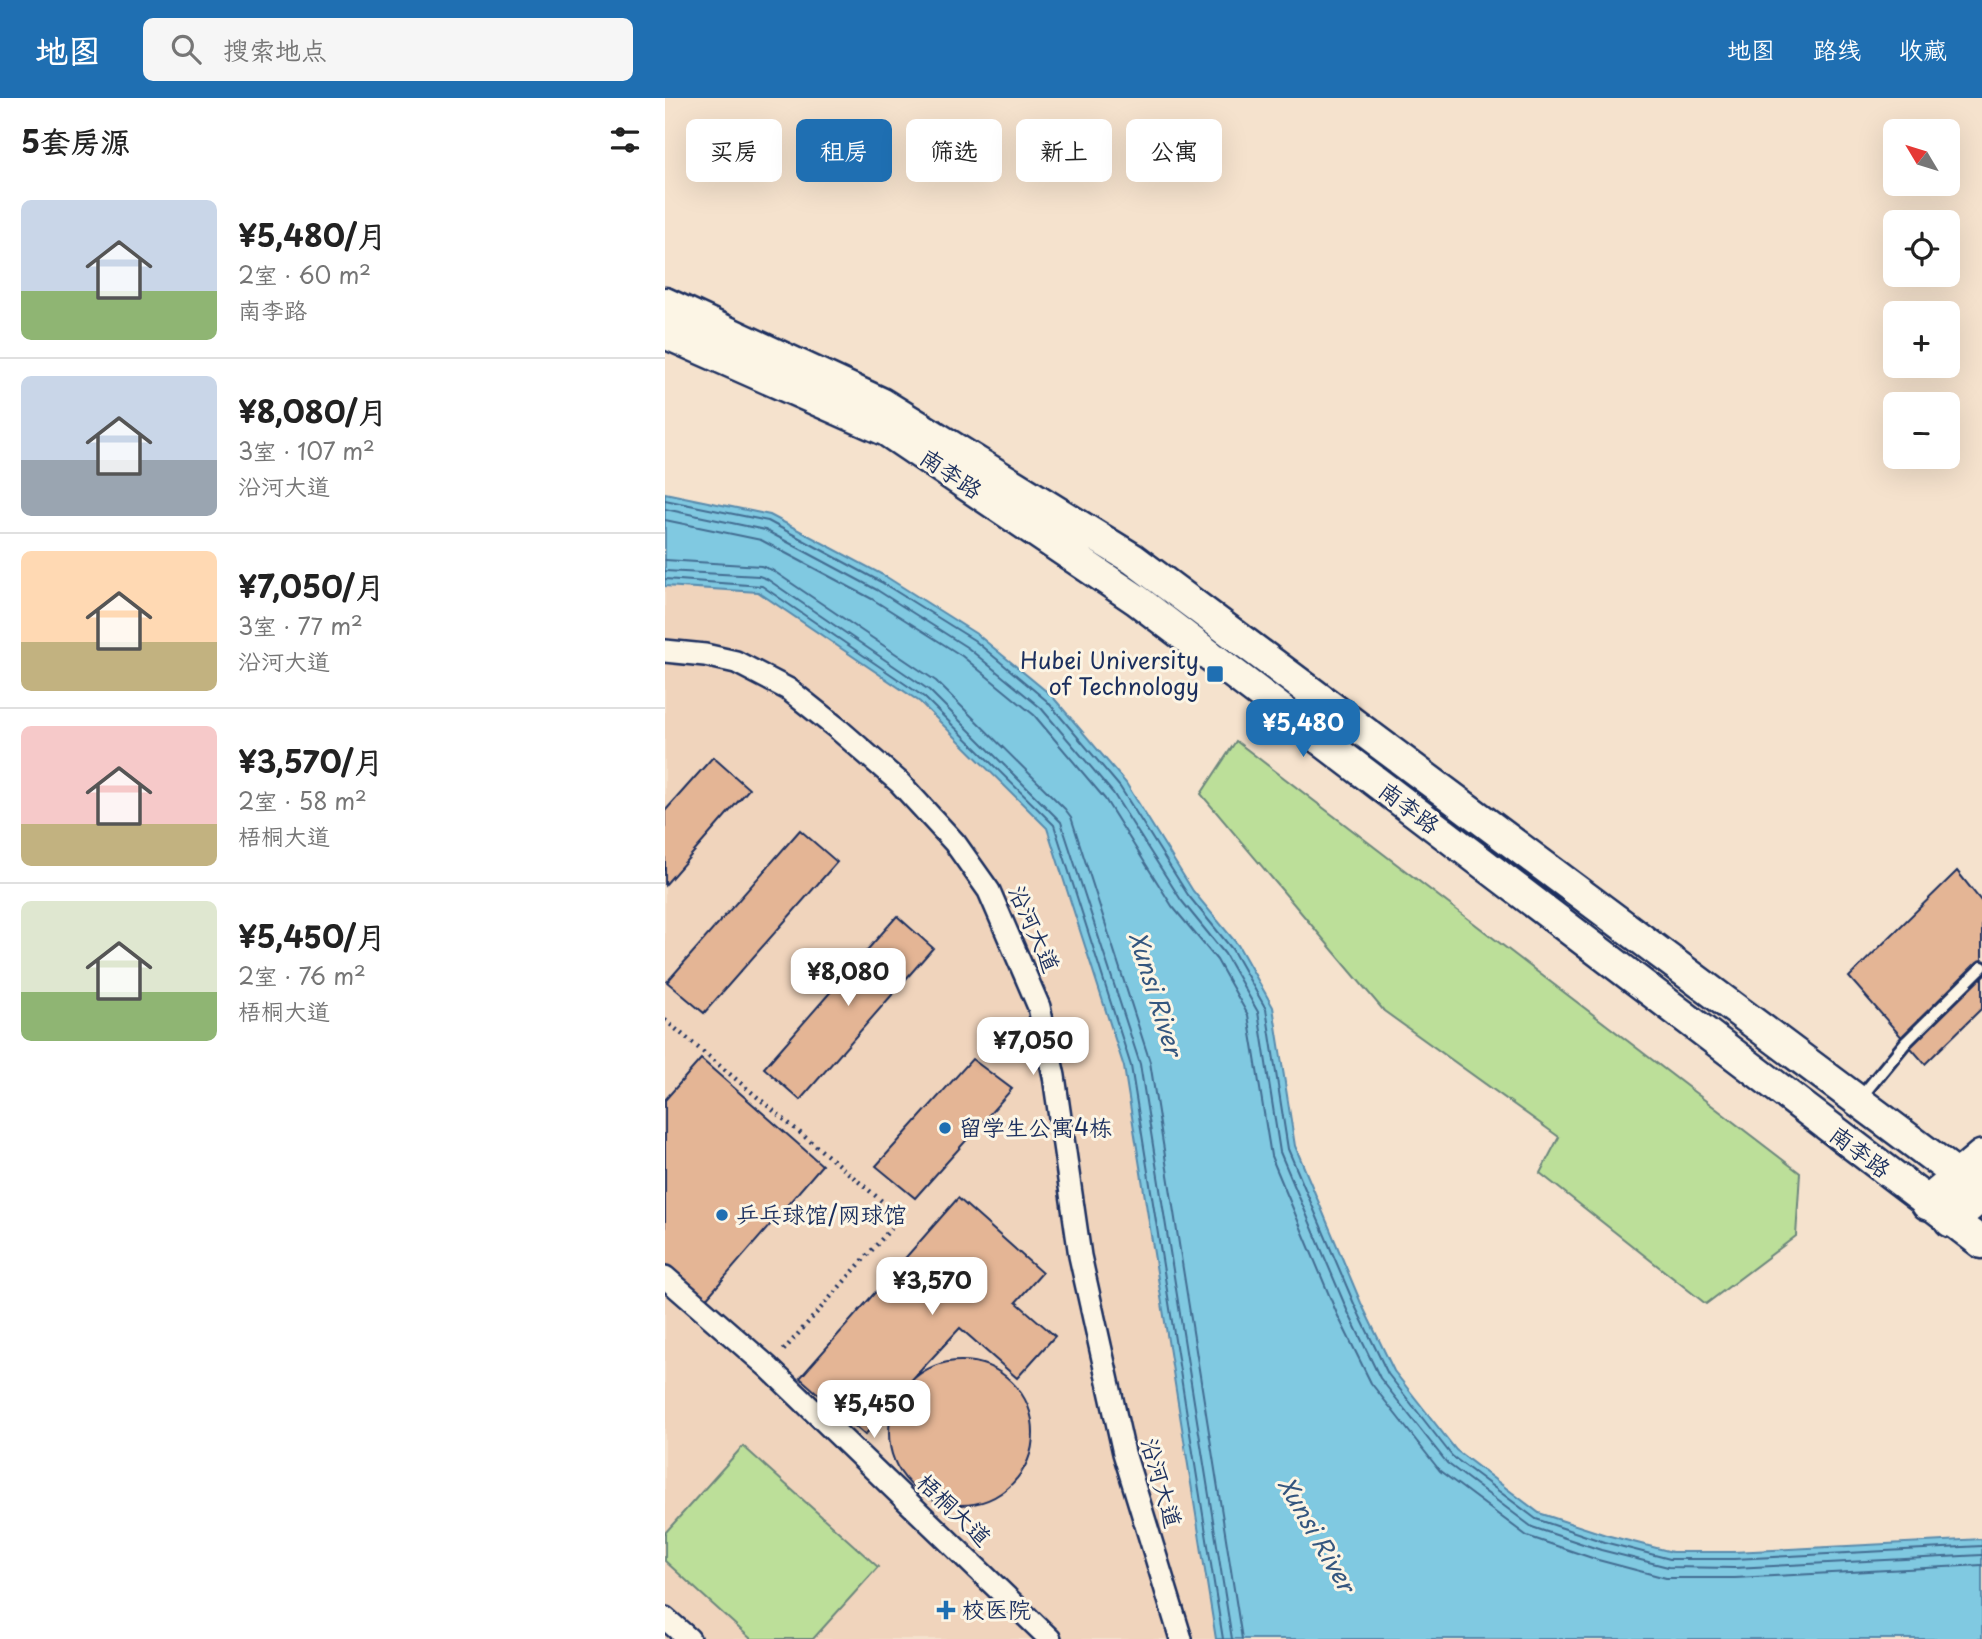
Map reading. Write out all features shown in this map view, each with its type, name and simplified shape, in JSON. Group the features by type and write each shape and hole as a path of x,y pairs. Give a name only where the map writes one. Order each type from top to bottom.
{"main road":[{"name":"南李路","path":"665,303 881,403 1133,559 1856,1100 1976,1180"},
{"name":"南李路","path":"665,333 887,431 1136,600 1982,1243"},
{"path":"1939,1212 1976,1180"}],"street":[{"name":"沿河大道","path":"665,651 705,655 736,662 788,689 899,782 955,843 989,891 1039,1007 1054,1076 1080,1256 1124,1453 1181,1639"},
{"name":"梧桐大道","path":"665,1277 768,1367 1050,1639"},
{"path":"665,1618 689,1639"}],"lane":[{"path":"1856,1100 1906,1042 1982,967"}],"path":[{"path":"665,1020 901,1217 768,1367"}],"shaded area":[{"path":"665,586 758,592 920,702 1047,828 1124,1067 1216,1639 665,1639"}],"green space":[{"path":"1236,741 1800,1173 1796,1236 1706,1304 1540,1173 1559,1137 1384,1011 1201,794"},
{"path":"743,1446 878,1567 813,1639 751,1639 665,1561 665,1533"}],"water":[{"name":"Xunsi River","path":"665,493 770,515 885,576 978,635 1052,696 1126,783 1193,891 1238,945 1273,1007 1295,1146 1361,1303 1394,1371 1456,1450 1539,1513 1606,1535 1672,1552 1733,1552 1982,1539 1982,1639 1216,1639 1124,1067 1047,828 920,702 758,592 665,586"}],"building":[{"path":"713,757 749,789 665,885 665,811"},
{"path":"800,830 837,862 704,1013 667,982"},
{"path":"1957,871 1982,902 1982,1008 1925,1064 1849,977"},
{"path":"897,916 933,948 800,1100 764,1068"},
{"name":"乒乓球馆/网球馆","path":"701,1059 822,1165 705,1300 665,1265 665,1100"},
{"name":"留学生公寓4栋","path":"972,1059 1012,1089 915,1198 876,1166"},
{"path":"958,1198 1042,1273 1016,1302 1055,1336 1017,1378 960,1328 865,1435 800,1378"},
{"path":"961,1361 989,1366 1012,1382 1028,1405 1033,1433 1028,1461 1012,1484 989,1500 961,1505 933,1500 910,1484 894,1461 889,1433 894,1405 910,1382 933,1366"}],"place":[{"name":"Hubei University of Technology","path":"1215,674"},
{"name":"留学生公寓4栋","path":"945,1128"},
{"name":"乒乓球馆/网球馆","path":"722,1215"},
{"name":"校医院","path":"946,1610"}]}
